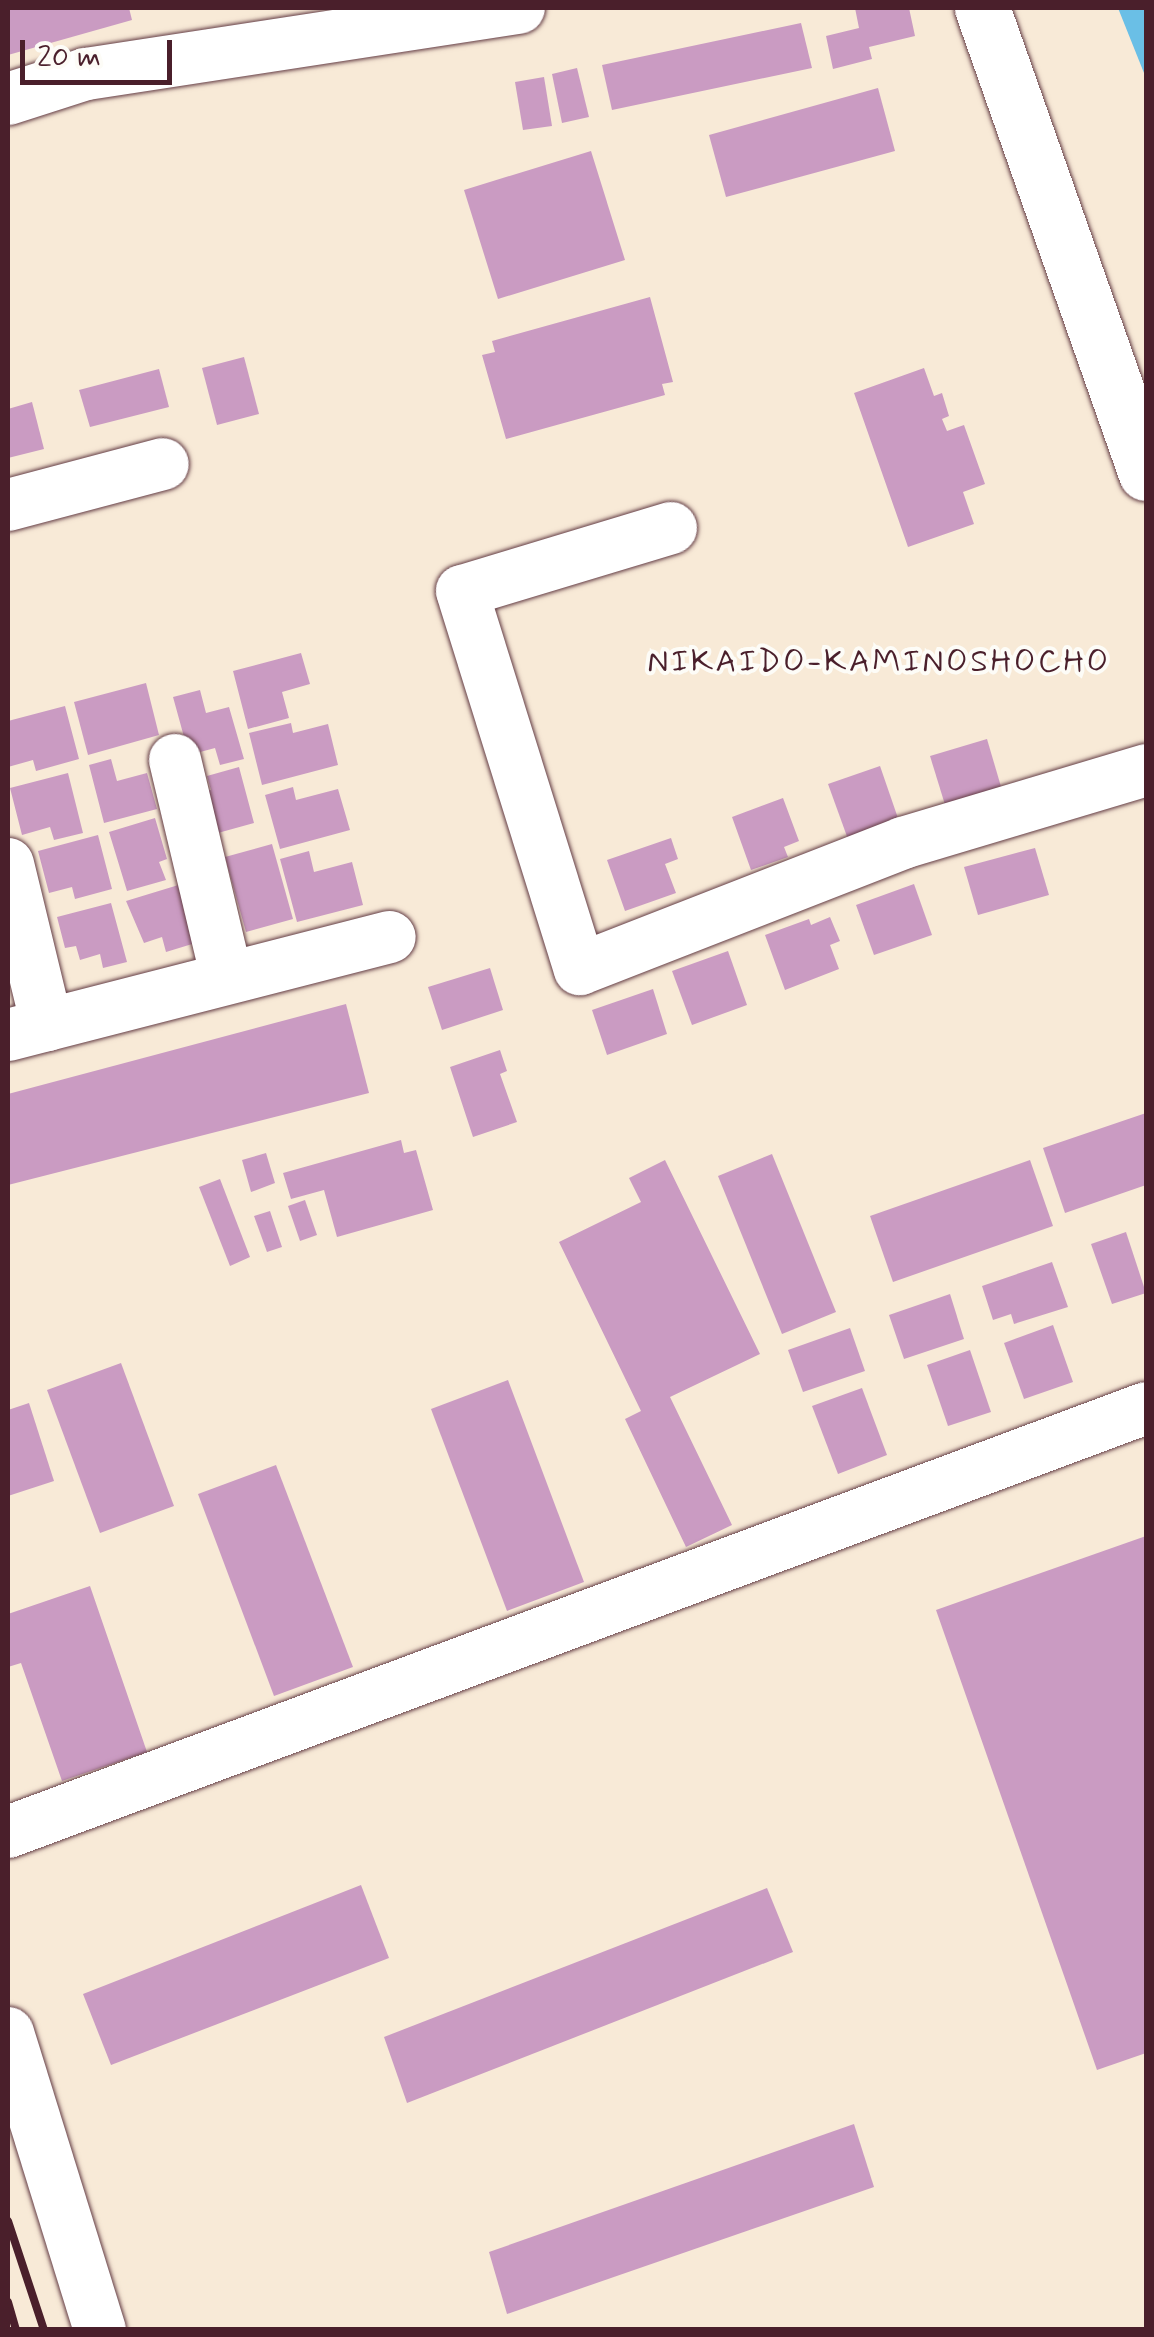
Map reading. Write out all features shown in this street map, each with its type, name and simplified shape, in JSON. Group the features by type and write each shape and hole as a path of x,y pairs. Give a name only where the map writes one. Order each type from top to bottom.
{"street":[{"path":"8,99 86,74 519,8"},
{"path":"982,8 1146,473"},
{"path":"8,505 162,464"},
{"path":"671,528 462,592 580,969 903,843 1146,770"},
{"path":"175,760 226,978"},
{"path":"8,864 28,1030 390,936"},
{"path":"8,1832 1146,1408"},
{"path":"8,2033 100,2330"}],"water":[{"path":"1118,8 1146,8 1146,78"}],"building":[{"path":"8,8 129,8 132,20 8,55"},
{"path":"855,8 909,8 915,36 869,47 872,59 833,69 826,36 859,28"},
{"path":"801,23 812,68 612,110 602,65"},
{"path":"577,68 589,117 562,123 552,74"},
{"path":"544,77 552,126 523,130 515,82"},
{"path":"878,88 895,151 726,197 709,135"},
{"path":"591,151 625,260 498,299 464,190"},
{"path":"650,297 673,382 662,384 665,395 506,439 482,355 495,352 492,341"},
{"path":"244,357 259,414 217,425 202,368"},
{"path":"924,368 934,396 942,393 949,416 942,419 947,431 964,425 985,484 963,492 974,524 908,547 854,393"},
{"path":"159,369 169,407 90,427 79,390"},
{"path":"32,402 44,449 8,458 8,409"},
{"path":"301,653 310,684 282,692 289,718 248,729 233,671"},
{"path":"146,683 159,735 88,755 74,702"},
{"path":"200,690 206,713 229,707 244,759 220,765 215,748 189,755 173,697"},
{"path":"65,706 79,759 36,771 33,760 8,767 8,721"},
{"path":"291,723 293,733 328,724 338,765 262,785 249,733"},
{"path":"987,739 1002,790 946,808 930,756"},
{"path":"111,759 117,781 147,773 157,809 104,823 89,765"},
{"path":"880,766 900,824 849,842 828,784"},
{"path":"239,767 254,823 207,836 196,794 211,790 207,776"},
{"path":"68,773 83,833 54,840 50,827 22,835 10,788"},
{"path":"293,787 296,800 338,789 350,830 280,849 265,795"},
{"path":"783,798 799,841 784,847 788,857 751,870 732,817"},
{"path":"155,818 167,859 159,862 166,880 127,891 109,832"},
{"path":"98,835 112,889 75,899 72,887 49,893 38,851"},
{"path":"671,838 678,859 665,864 676,893 625,911 607,860"},
{"path":"272,844 293,919 246,932 225,857"},
{"path":"1035,848 1049,895 978,915 964,867"},
{"path":"309,851 314,872 352,862 363,905 297,922 280,859"},
{"path":"185,883 202,941 166,952 162,937 144,943 126,901"},
{"path":"914,884 932,935 874,955 856,905"},
{"path":"111,903 127,962 103,968 100,954 80,960 76,946 65,948 57,917"},
{"path":"830,917 840,941 830,945 839,969 785,990 765,935 809,919 811,925"},
{"path":"728,951 747,1005 692,1025 672,971"},
{"path":"490,968 503,1010 442,1030 428,987"},
{"path":"653,989 667,1034 607,1055 592,1010"},
{"path":"346,1004 369,1093 8,1185 8,1094"},
{"path":"500,1050 507,1071 500,1074 517,1122 473,1137 450,1067"},
{"path":"1146,1113 1146,1185 1065,1213 1043,1148"},
{"path":"401,1140 404,1153 416,1150 433,1210 337,1237 324,1190 291,1199 283,1173"},
{"path":"266,1153 275,1183 251,1192 242,1160"},
{"path":"772,1154 836,1312 782,1334 718,1176"},
{"path":"665,1160 760,1354 670,1397 732,1525 686,1547 625,1419 641,1411 559,1242 641,1202 629,1178"},
{"path":"1030,1160 1053,1226 893,1282 870,1216"},
{"path":"220,1179 250,1257 230,1266 199,1187"},
{"path":"305,1200 317,1235 300,1241 288,1206"},
{"path":"270,1211 282,1247 267,1252 254,1216"},
{"path":"1126,1232 1146,1293 1112,1304 1091,1244"},
{"path":"1052,1262 1068,1307 1014,1324 1011,1314 993,1320 982,1286"},
{"path":"950,1294 964,1339 904,1359 889,1315"},
{"path":"1053,1325 1073,1382 1024,1399 1004,1343"},
{"path":"850,1328 865,1371 803,1392 788,1350"},
{"path":"970,1350 991,1412 948,1426 927,1365"},
{"path":"121,1363 174,1506 100,1533 47,1390"},
{"path":"508,1380 584,1582 507,1611 431,1409"},
{"path":"862,1388 887,1455 838,1474 812,1406"},
{"path":"29,1403 54,1481 8,1496 8,1410"},
{"path":"276,1465 353,1667 274,1696 198,1494"},
{"path":"1146,1536 1146,2053 1097,2070 936,1610"},
{"path":"90,1586 147,1752 62,1781 21,1663 8,1667 8,1614"},
{"path":"361,1885 389,1958 111,2065 83,1994"},
{"path":"767,1888 793,1952 407,2103 384,2037"},
{"path":"854,2124 874,2187 507,2314 489,2252"}],"railway":[{"path":"8,2221 44,2330"},
{"path":"8,2302 16,2330"}],"district":[{"name":"NIKAIDO-KAMINOSHOCHO","path":"879,662"}]}
